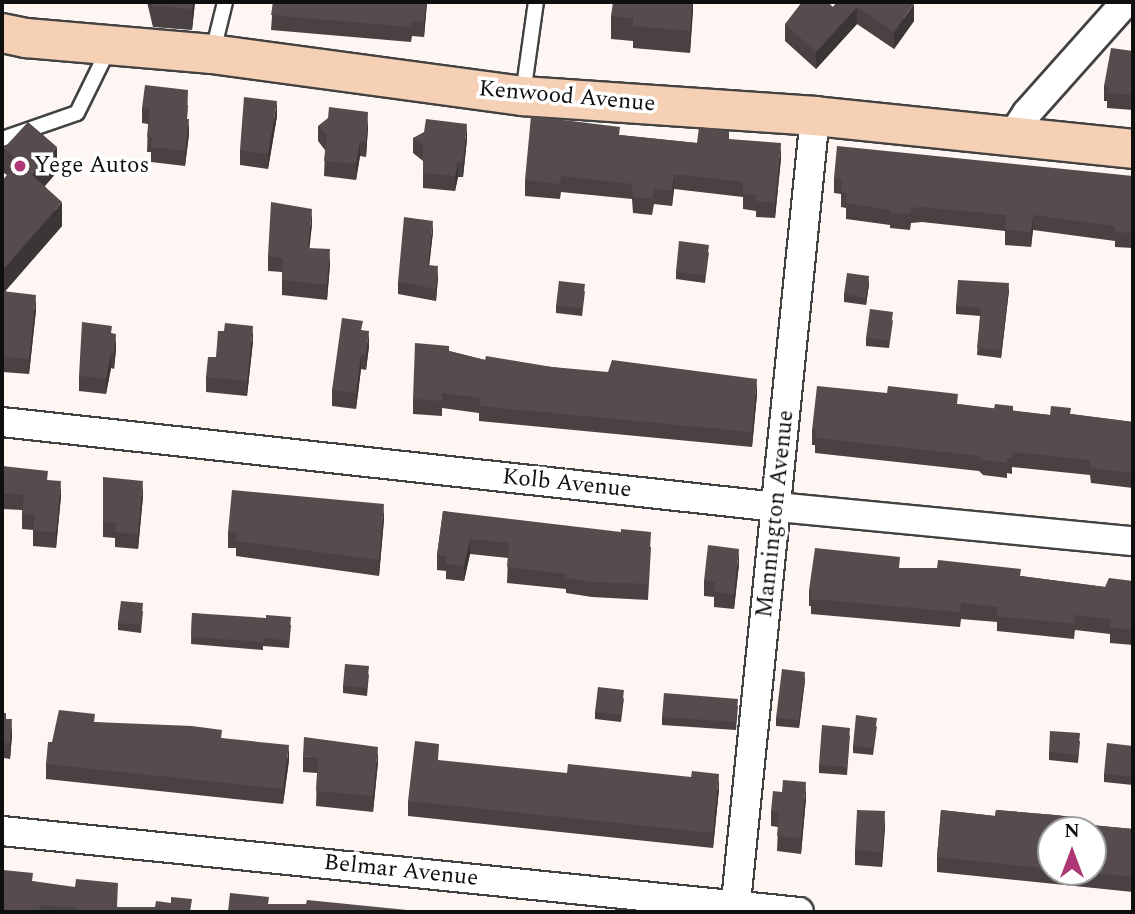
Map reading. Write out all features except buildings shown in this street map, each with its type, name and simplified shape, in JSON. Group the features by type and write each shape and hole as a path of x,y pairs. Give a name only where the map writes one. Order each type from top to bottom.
{"main road":[{"name":"Kenwood Avenue","path":"2,33 110,46 212,54 523,96 815,116 1133,149"}],"street":[{"path":"1012,136 1027,113 1126,2"},
{"name":"Mannington Avenue","path":"736,909 815,116"},
{"name":"Kolb Avenue","path":"2,422 777,507 1133,541"},
{"name":"Belmar Avenue","path":"2,831 736,909 799,912"}],"lane":[{"path":"212,54 225,2"},
{"path":"523,96 536,2"},
{"path":"2,139 77,113 110,46"}],"place":[{"name":"Yege Autos","path":"20,166"}]}
